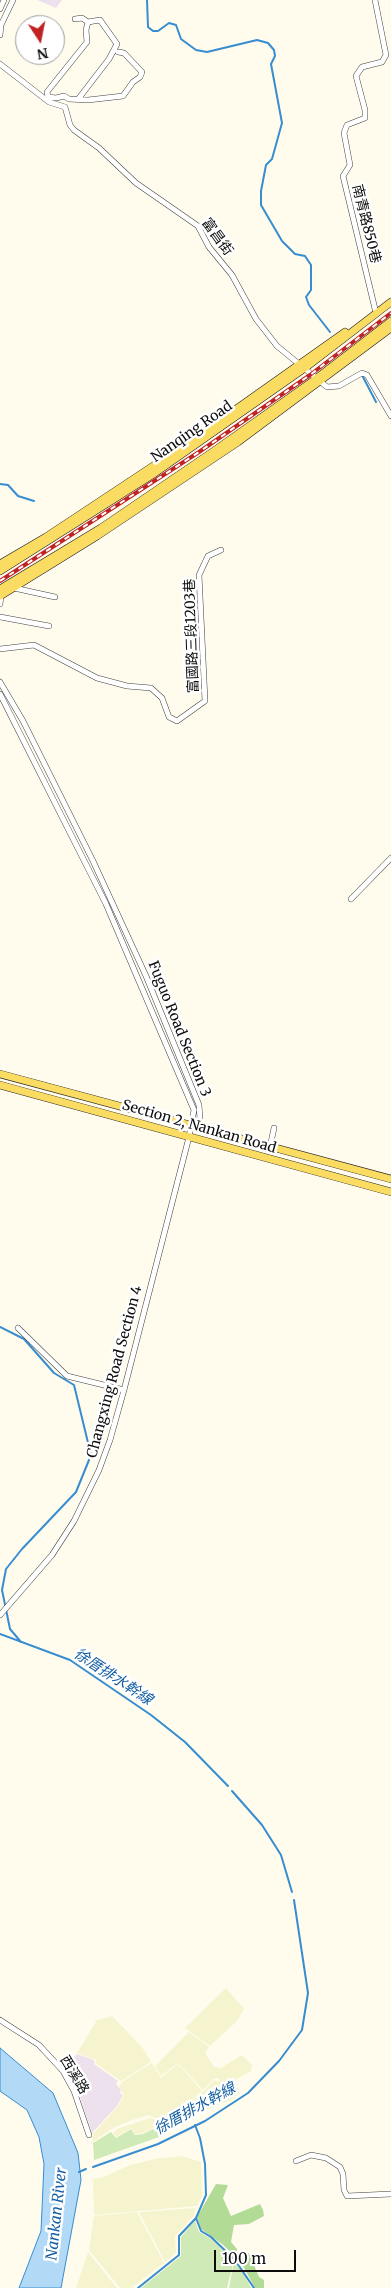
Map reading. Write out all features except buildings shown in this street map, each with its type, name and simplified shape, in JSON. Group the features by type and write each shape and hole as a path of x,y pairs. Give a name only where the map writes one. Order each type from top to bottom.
{"main road":[{"path":"0,564 112,494 303,366 391,296"},
{"name":"Nanqing Road","path":"0,571 135,486 391,302"},
{"name":"Nanqing Road","path":"0,594 319,380 391,321"},
{"path":"0,594 14,588 137,510 238,442 391,328"},
{"path":"112,494 135,486"},
{"path":"109,522 137,510"},
{"name":"Section 2, Nankan Road","path":"0,1074 391,1179"},
{"name":"Section 2, Nankan Road","path":"0,1084 391,1192"}],"street":[{"path":"0,9 4,0"},
{"path":"0,34 1,25 13,0"},
{"name":"南青路850巷","path":"375,0 386,55 382,62 362,67 356,76 365,110 364,118 347,125 344,133 350,166 343,176 375,309"},
{"path":"75,19 82,18 88,22 100,20 117,44 109,59 79,98"},
{"path":"88,22 86,30 88,42 46,92 46,95 52,98 64,96 69,99 79,98 88,100 121,97 133,82 140,77 142,72 124,53 118,52"},
{"path":"0,64 49,102 65,107 69,99"},
{"name":"富昌街","path":"65,107 70,125 74,130 99,148 136,183 198,226 209,246 232,275 247,305 265,332 277,346 319,380"},
{"path":"319,380 327,387 333,387 362,373 367,375 391,416"},
{"name":"富國路三段1203巷","path":"0,648 34,645 97,678 127,686 151,688 162,698 169,717 177,721 205,701 199,575 208,556 221,550"},
{"path":"14,588 54,597"},
{"path":"0,594 0,604"},
{"path":"0,616 49,626"},
{"name":"Fuguo Road Section 3","path":"0,682 11,698 93,861 143,968 196,1098 200,1119 194,1127"},
{"name":"Fuguo Road Section 3","path":"0,694 117,929 191,1101 194,1110 194,1127"},
{"path":"31,755 37,751"},
{"path":"350,899 391,858"},
{"path":"86,864 93,861"},
{"path":"189,1137 194,1127"},
{"path":"270,1147 274,1128"},
{"name":"Changxing Road Section 4","path":"0,1615 52,1555 74,1521 99,1470 110,1440 124,1390 189,1137"},
{"path":"18,1328 67,1376 124,1390"},
{"name":"西溪路","path":"0,2020 39,2045 63,2071 78,2101 89,2135"},
{"path":"296,2162 311,2155 326,2158 340,2167 347,2196 391,2194"}],"shaded area":[{"path":"37,0 62,0 56,8"},
{"path":"77,2054 94,2060 94,2064 118,2081 116,2084 123,2095 117,2106 92,2133 78,2091 64,2065"}],"green space":[{"path":"226,1988 244,2009 237,2021 210,2046 185,2028"},
{"path":"112,2016 142,2047 151,2062 121,2081 95,2063 96,2060 77,2053 97,2020"},
{"path":"189,2032 209,2047 205,2053 214,2067 221,2068 242,2055 252,2065 251,2071 235,2080 221,2083 235,2081 240,2093 231,2100 194,2115 185,2114 159,2131 153,2128 143,2133 135,2134 131,2128 116,2137 113,2133 117,2129 150,2118 164,2119 204,2091 214,2080 221,2082 218,2078 214,2079 203,2090 178,2063 161,2076 155,2066"},
{"path":"152,2063 161,2078 178,2064 202,2091 164,2118 157,2119 149,2115 132,2120 113,2128 93,2142 93,2134 118,2106 124,2095 119,2086 123,2081"},
{"path":"186,2115 196,2116 159,2137 94,2160 93,2143 111,2132 116,2138 131,2129 135,2135 143,2134 153,2129 159,2132"},
{"path":"182,2156 201,2162 202,2196 197,2206 94,2215 93,2179 104,2177 130,2165 155,2159"},
{"path":"216,2184 228,2185 223,2198 231,2216 260,2204 263,2210 264,2216 249,2224 234,2225 231,2242 237,2249 237,2258 201,2229 197,2217"},
{"path":"196,2208 194,2215 175,2236 176,2253 165,2262 139,2212"},
{"path":"137,2212 164,2263 131,2288 120,2288 89,2250 94,2216"},
{"path":"195,2220 199,2232 210,2238 234,2260 227,2288 141,2288 181,2256 181,2237"},
{"path":"88,2252 117,2288 76,2288"},
{"path":"249,2253 259,2277 264,2280 264,2288 255,2288 241,2262 243,2256"},
{"path":"234,2261 244,2274 251,2288 229,2288"}],"water":[{"name":"Nankan River","path":"0,2048 53,2093 78,2153 81,2180 61,2288 19,2288 41,2231 44,2164 39,2137 27,2110 0,2091"}],"waterway":[{"path":"147,0 148,27 153,31 158,31 169,23 176,25 181,39 196,50 207,52 257,40 268,43 274,50 275,56 271,64 282,123 272,159 266,165 261,191 261,205 282,241 295,254 305,256 311,265 311,290 306,297 309,305 330,332"},
{"path":"363,377 376,402"},
{"path":"0,484 8,485 18,496 34,501"},
{"name":"徐厝排水幹線","path":"0,1327 24,1339 54,1373 74,1385 91,1455 76,1492 22,1549 6,1569 2,1590 10,1629 21,1642"},
{"name":"徐厝排水幹線","path":"0,1634 70,1660 151,1715 185,1742 228,1786"},
{"name":"徐厝排水幹線","path":"232,1791 262,1825 281,1855 292,1892"},
{"name":"徐厝排水幹線","path":"93,2167 158,2144 205,2121 248,2093 279,2061 302,2030 308,1993 294,1900"},
{"path":"138,2288 179,2255 179,2236 196,2218 206,2195 205,2164 200,2138 195,2125"},
{"name":"徐厝排水幹線","path":"79,2172 86,2169"},
{"path":"196,2218 201,2231 211,2237 235,2260 254,2288"}],"railway":[{"path":"0,581 199,452 310,375 391,313"}]}
